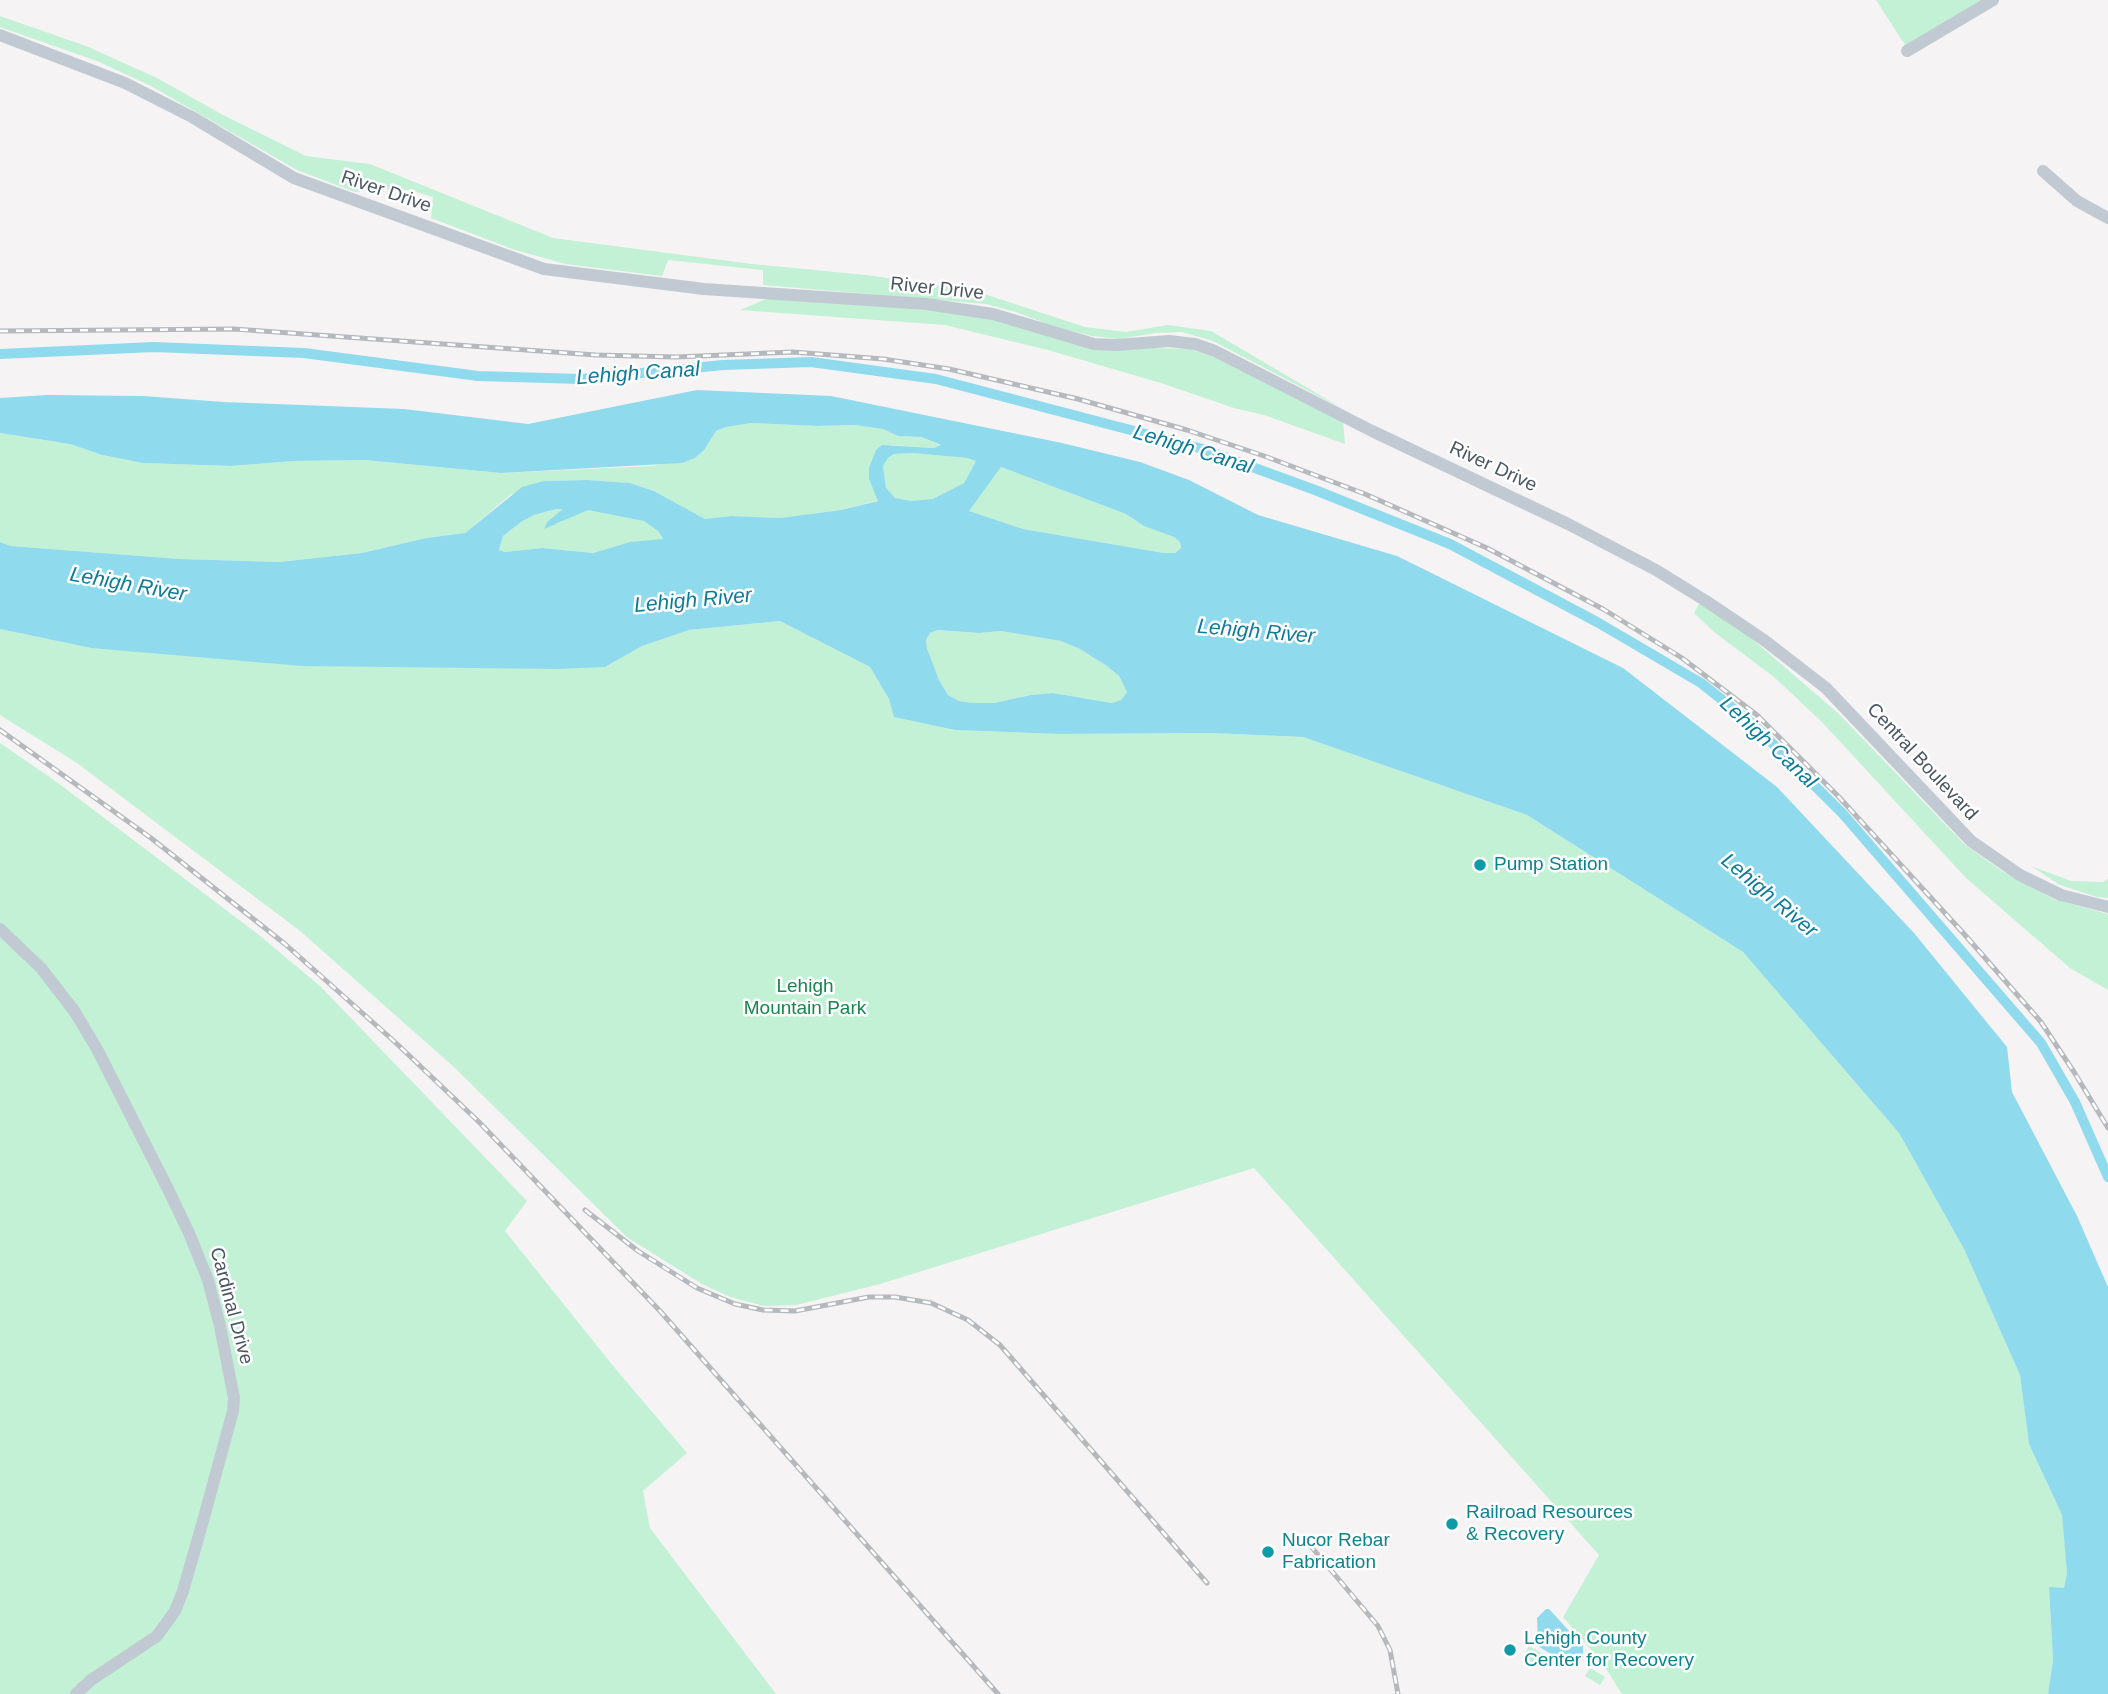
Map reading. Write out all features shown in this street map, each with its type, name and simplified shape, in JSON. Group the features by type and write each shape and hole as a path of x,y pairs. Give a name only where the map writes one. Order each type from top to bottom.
{"street":[{"path":"1907,51 1993,0"},
{"name":"River Drive","path":"0,35 125,83 192,117 294,178 544,269 704,289 926,304 993,314 1094,344 1168,341 1205,347 1372,431 1568,524 1656,570 1764,640 1826,688"},
{"path":"2043,171 2077,201 2108,218"},
{"name":"Central Boulevard","path":"1826,688 1971,841 2020,875 2061,895 2108,907"},
{"name":"Cardinal Drive","path":"0,929 41,968 75,1012 97,1049 168,1189 208,1280 234,1398 233,1411 203,1521 175,1611 157,1636 91,1680 76,1694"}],"green space":[{"path":"1876,0 1985,0 1907,48"},
{"path":"0,16 86,46 157,78 223,115 306,156 370,164 553,238 972,290 1085,327 1126,332 1168,325 1211,331 1345,410 1213,341 1182,332 1119,339 1092,336 986,304 763,285 763,270 668,260 662,276 566,264 515,250 431,218 433,197 410,190 355,192 297,170 151,86 97,61 0,27"},
{"path":"771,297 972,314 1089,346 1190,349 1216,358 1343,421 1345,444 1161,383 1048,350 945,325 740,310"},
{"path":"751,423 854,425 883,429 898,436 920,437 942,446 934,448 891,445 869,468 869,479 879,500 841,510 780,518 731,516 705,519 654,491 630,483 544,481 510,495 465,533 426,538 362,553 279,562 180,559 11,546 0,542 0,433 70,444 102,455 143,463 231,466 294,461 365,460 501,473 652,466 695,458 716,431"},
{"path":"913,453 976,461 964,483 933,500 911,501 895,498 886,489 883,466 894,454"},
{"path":"1001,467 1126,514 1144,526 1174,537 1180,542 1181,548 1175,553 1164,553 1023,529 968,511"},
{"path":"556,509 564,509 548,521 557,524 588,510 604,512 644,521 658,531 663,540 630,542 593,553 542,548 505,552 499,550 503,536 521,522"},
{"path":"1700,602 1751,638 1839,714 1964,844 2002,871 2054,899 2108,914 2108,990 2070,968 1966,878 1822,722 1774,677 1714,632 1694,613"},
{"name":"Lehigh Mountain Park","path":"780,621 870,667 889,699 895,717 955,730 1059,734 1210,733 1303,737 1527,815 1743,952 1899,1133 1964,1249 2020,1375 2029,1444 2062,1515 2065,1546 2067,1573 2064,1589 2049,1587 2053,1660 2048,1694 1622,1694 1601,1661 1563,1617 1599,1555 1254,1168 880,1284 796,1305 764,1306 730,1297 702,1284 628,1238 455,1068 299,930 77,763 0,715 0,629 91,648 605,667 642,646 689,630"},
{"path":"938,630 979,633 1001,631 1061,641 1107,666 1119,676 1127,692 1121,700 1112,703 1053,693 994,703 959,701 948,695 927,648 926,640 930,633"},
{"path":"0,743 54,780 259,935 320,986 527,1201 505,1231 687,1453 643,1491 650,1528 776,1694 0,1694"},
{"path":"2031,866 2071,881 2103,882 2108,879 2108,898 2060,885"},
{"path":"1529,1646 1547,1656 1540,1668 1522,1658"},
{"path":"1590,1668 1605,1677 1600,1685 1585,1676"}],"water":[{"name":"Lehigh River","path":"697,390 831,396 1062,443 1140,462 1189,480 1258,515 1397,556 1623,668 1777,787 1914,933 2007,1047 2012,1092 2077,1216 2108,1287 2108,1694 2048,1694 2053,1660 2049,1587 2064,1588 2067,1573 2062,1515 2029,1444 2020,1375 1964,1249 1899,1133 1743,952 1527,815 1303,737 1210,733 1059,734 955,730 894,717 889,699 870,667 780,621 689,630 642,646 605,667 557,669 302,666 91,648 0,629 0,542 11,546 180,559 279,562 362,553 426,538 465,533 522,487 544,481 630,483 654,491 705,519 731,516 780,518 841,510 878,501 869,479 869,468 876,450 882,445 934,448 941,445 921,437 898,436 883,429 854,425 751,423 716,431 704,450 695,458 682,463 501,473 365,460 294,461 231,466 143,463 102,455 70,444 0,433 0,398 47,395 143,396 404,409 528,424","holes":["913,453 976,461 964,483 933,499 911,501 895,498 886,488 883,466 894,454","1001,467 1126,514 1144,526 1174,537 1180,542 1181,548 1175,553 1164,553 1023,529 969,511","563,509 548,521 544,529 588,510 644,521 658,531 663,539 630,542 593,553 542,548 505,552 499,550 503,536 534,515","938,630 979,633 1001,631 1061,641 1107,666 1119,676 1127,692 1121,700 1112,703 1053,693 994,703 959,701 948,695 939,680 927,648 926,640 930,633"]},
{"path":"1549,1609 1583,1646 1583,1655 1580,1657 1570,1654 1562,1661 1538,1646 1537,1618"}],"waterway":[{"name":"Lehigh Canal","path":"0,354 154,347 304,353 478,376 581,379 723,365 811,362 936,379 1203,449 1315,490 1450,544 1597,622 1701,683 1754,725 1843,814 2041,1043 2075,1102 2108,1177"}],"railway":[{"path":"0,331 234,329 596,355 676,357 793,352 883,359 949,369 1078,399 1187,430 1365,494 1487,548 1603,609 1682,658 1757,715 1838,796 2041,1022 2108,1128"},
{"path":"0,730 151,838 285,944 479,1122 660,1311 998,1694"},
{"path":"585,1210 638,1251 697,1288 735,1304 763,1310 795,1311 869,1297 895,1297 931,1303 968,1320 1000,1345 1207,1583"},
{"path":"1309,1544 1378,1626 1390,1650 1398,1694"}],"place":[{"name":"Pump Station","path":"1480,865"},
{"name":"Railroad Resources & Recovery","path":"1452,1524"},
{"name":"Nucor Rebar Fabrication","path":"1268,1552"},
{"name":"Lehigh County Center for Recovery","path":"1510,1650"}]}
